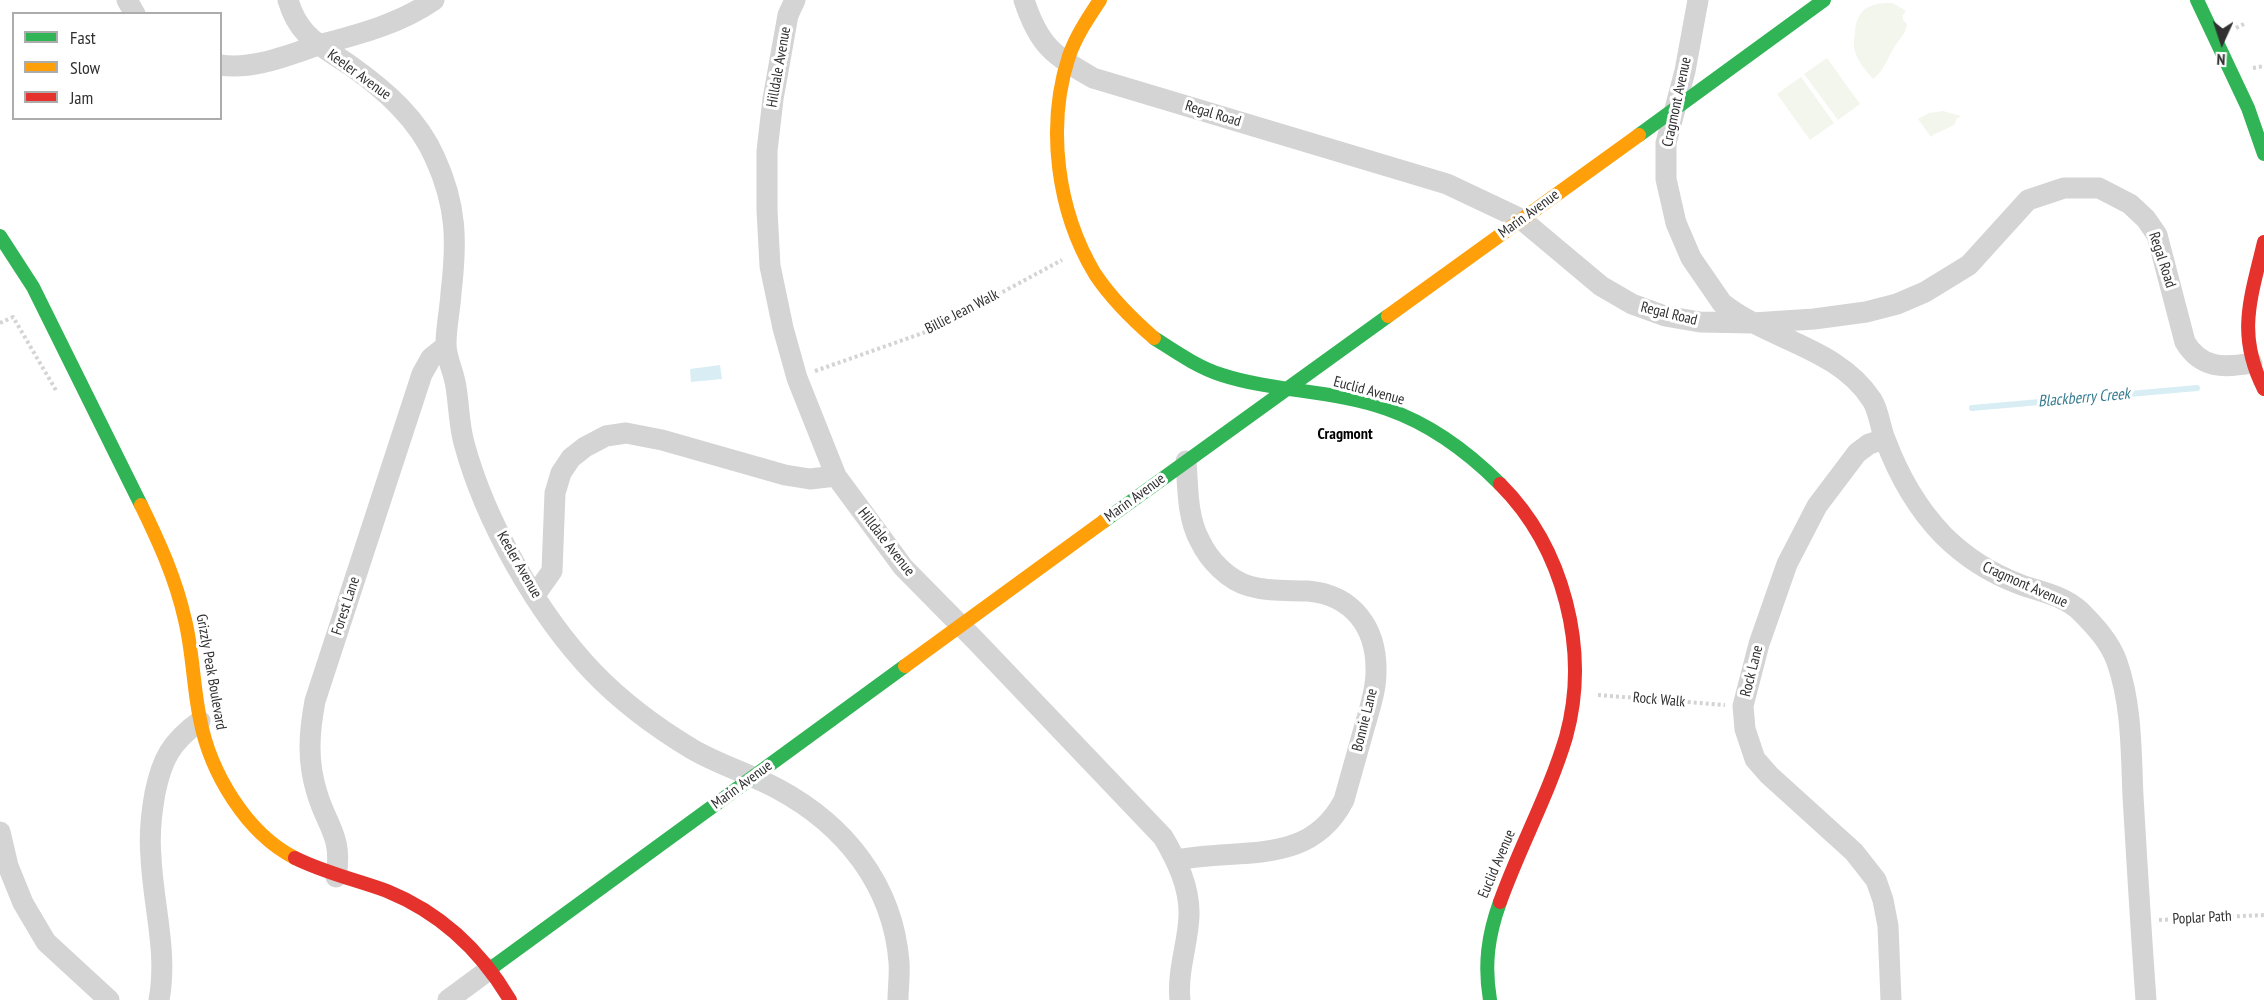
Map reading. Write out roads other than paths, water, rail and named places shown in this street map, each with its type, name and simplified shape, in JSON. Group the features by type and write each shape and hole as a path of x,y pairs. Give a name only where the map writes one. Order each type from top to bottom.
{"street":[{"name":"Keeler Avenue","path":"288,0 292,15 302,31 319,46 351,66 388,94 416,124 434,156 447,190 455,225 454,268 446,346 456,383 464,441 504,545 571,649 604,683 643,715 694,750 753,777 809,807 848,840 876,882 893,927 899,963 898,1000"},
{"path":"222,65 232,67 272,60 397,22 434,0"},
{"name":"Regal Road","path":"1024,0 1037,34 1049,48 1067,63 1093,78 1447,184 1521,219 1601,286 1632,304 1665,316 1700,322 1753,323 1866,312 1896,304 1925,292 1969,265 2028,200 2064,188 2099,188 2130,204 2146,219 2157,235 2185,342 2192,354 2216,366 2252,363"},
{"name":"Euclid Avenue","path":"1100,0 1076,40 1067,63 1059,107 1056,142 1061,190 1081,250 1106,292 1130,318 1158,341 1191,363 1232,378 1392,411 1438,434 1487,470 1508,491 1550,556 1563,593 1572,636 1574,693 1565,737 1549,782 1496,909 1486,945 1485,981 1490,1000"},
{"name":"Cragmont Avenue","path":"1698,0 1685,71 1666,143 1666,179 1676,223 1691,258 1722,303 1753,323 1818,354 1850,376 1872,401 1901,476 1919,506 1943,535 1980,567 2019,584 2053,594 2078,609 2102,635 2116,659 2128,707 2146,1000"},
{"name":"Marin Avenue","path":"447,1000 961,624 1675,110 1824,0"},
{"path":"2197,0 2248,108 2264,154"},
{"name":"Hilldale Avenue","path":"787,5 767,151 766,210 770,266 783,328 797,378 836,476 903,567 961,624 1163,837 1177,860 1186,889 1189,916 1180,974 1180,1000"},
{"name":"Grizzly Peak Boulevard","path":"0,236 33,286 162,548 179,593 190,642 200,721 219,775 255,826 282,851 305,865 407,900 435,916 480,955 510,1000"},
{"path":"2264,242 2250,297 2247,323 2252,363 2264,389"},
{"name":"Forest Lane","path":"336,877 340,857 334,831 317,794 309,761 309,732 315,700 422,374 431,358 446,346"},
{"path":"535,595 552,571 555,493 561,473 571,458 585,447 606,436 626,433 653,438 785,475 810,479 836,476"},
{"name":"Rock Lane","path":"1885,439 1869,444 1857,453 1817,506 1787,564 1759,644 1743,706 1744,729 1755,759 1769,775 1854,852 1876,880 1888,926 1891,1000"},
{"name":"Bonnie Lane","path":"1177,860 1198,855 1290,848 1327,825 1344,800 1373,697 1377,672 1374,647 1367,626 1352,608 1329,594 1270,590 1247,585 1227,574 1208,556 1198,540 1192,522 1186,461"},
{"path":"159,1000 162,985 162,949 151,858 150,817 165,756 177,740 200,721"},
{"path":"0,832 8,866 23,903 46,942 109,1000"}],"water":[{"path":"720,365 722,379 691,382 690,369"}],"waterway":[{"name":"Blackberry Creek","path":"1972,408 2197,388"}],"district":[{"name":"Cragmont","path":"1345,434"}]}
